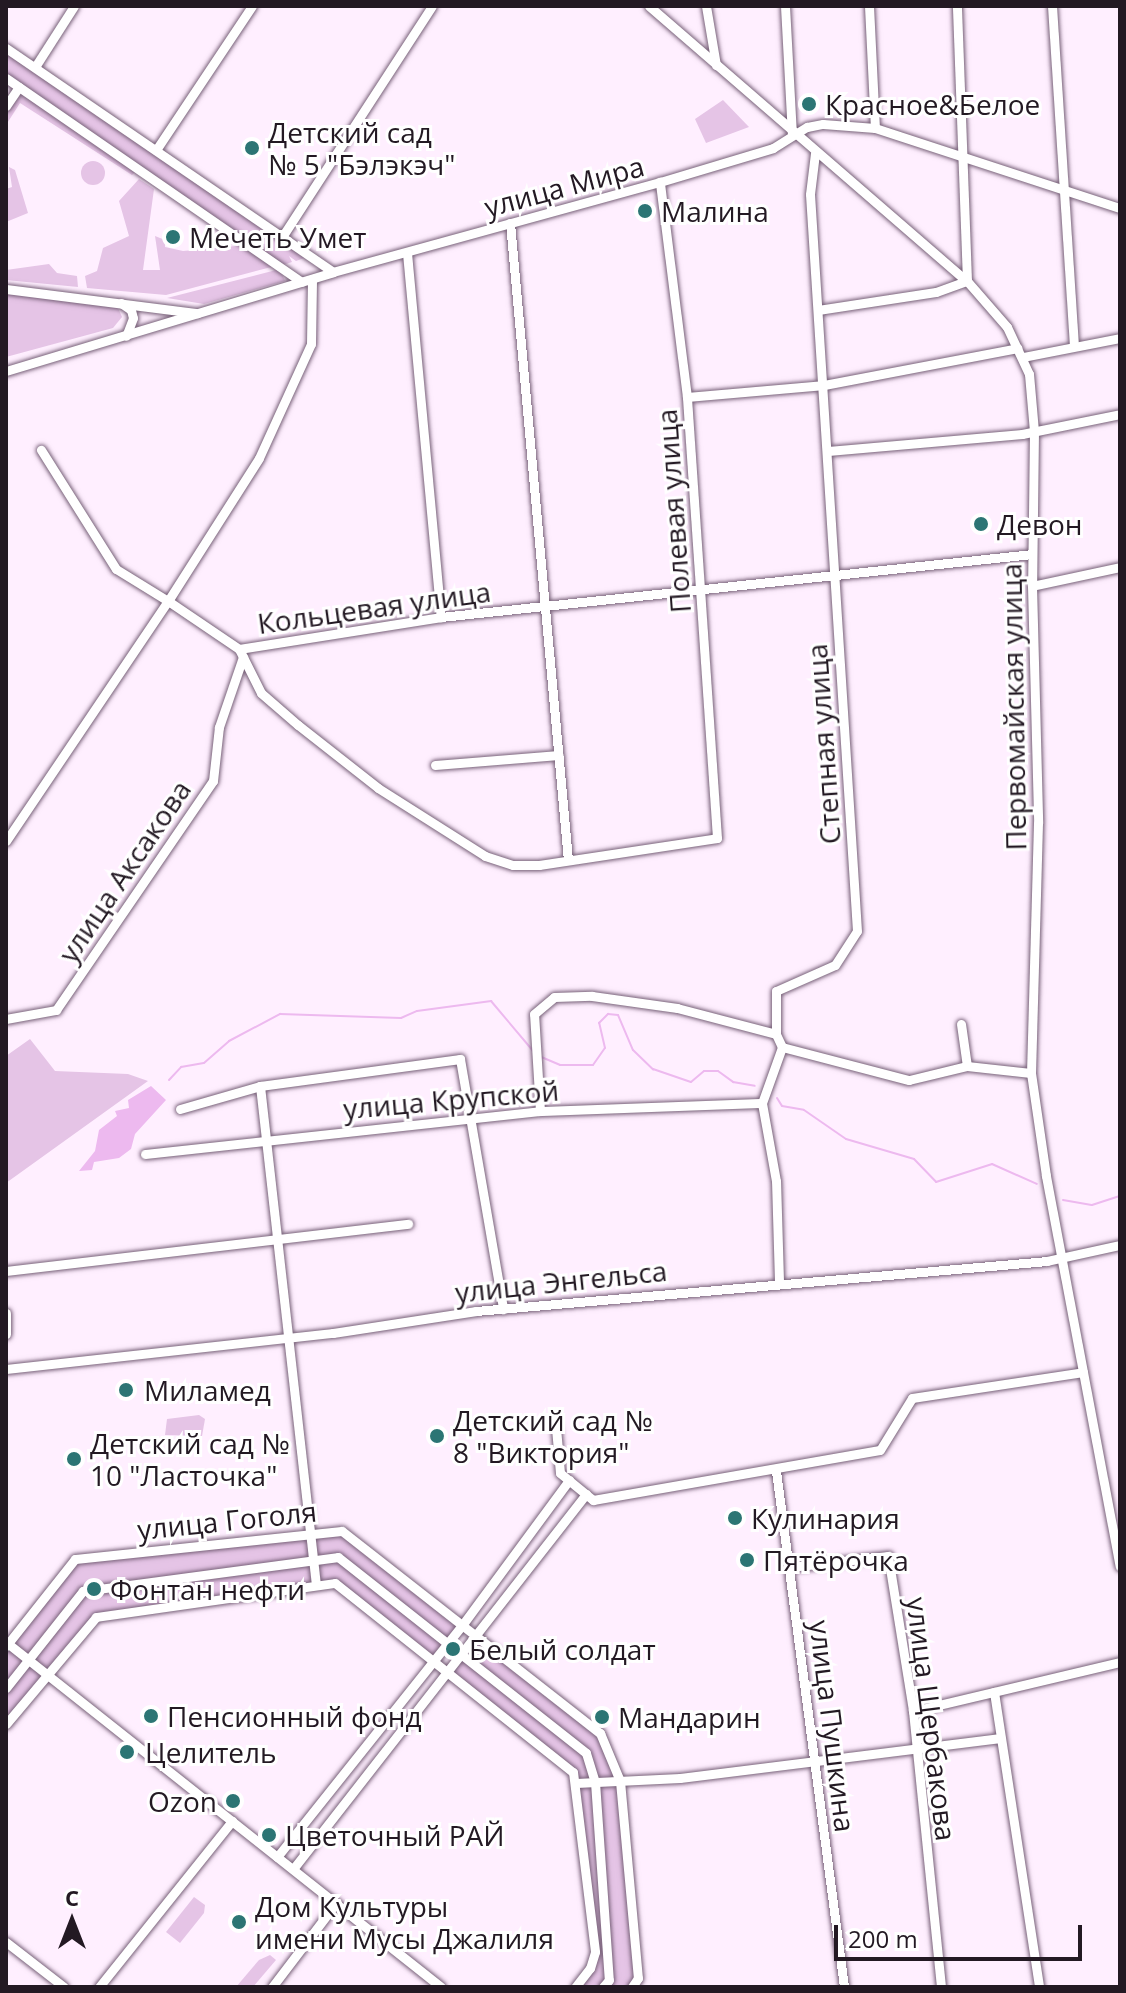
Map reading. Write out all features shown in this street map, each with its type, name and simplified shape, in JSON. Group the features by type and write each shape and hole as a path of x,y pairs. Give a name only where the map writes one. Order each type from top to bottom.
{"street":[{"path":"35,67 74,6"},
{"path":"156,150 252,6"},
{"path":"282,237 432,6"},
{"name":"Первомайская улица","path":"649,6 792,135 967,281 994,310 1020,353 1033,394 1032,586 1038,823 1031,1073 1120,1566"},
{"path":"706,6 716,65"},
{"path":"785,6 792,135"},
{"path":"869,6 875,128 1120,208"},
{"path":"818,310 936,292 967,281 965,159 957,6"},
{"path":"1052,6 1060,189 1074,345"},
{"path":"6,48 333,272"},
{"path":"6,78 307,281 311,344 259,458 168,601 6,841"},
{"path":"6,106 19,87"},
{"name":"улица Мира","path":"6,371 203,314 333,272 773,148 792,135 823,124 875,128"},
{"name":"Степная улица","path":"782,1047 776,1034 776,991 835,965 857,931 809,173 815,153"},
{"name":"Полевая улица","path":"660,182 687,397 717,838"},
{"path":"510,223 568,860"},
{"path":"407,253 441,617"},
{"path":"6,289 203,314"},
{"path":"118,302 131,310 126,336"},
{"path":"687,397 824,385 1120,338"},
{"path":"828,451 1034,431 1120,414"},
{"path":"41,450 116,569 168,601 241,653"},
{"name":"Кольцевая улица","path":"717,838 513,865 459,844 298,725 261,693 241,653 441,617 1032,554"},
{"path":"1032,586 1120,567"},
{"name":"улица Аксакова","path":"6,1019 56,1010 213,781 219,727 241,653"},
{"path":"435,765 559,755"},
{"path":"540,1111 534,1014 554,997 592,996 677,1008 776,1034"},
{"path":"961,1024 967,1066"},
{"path":"779,1281 776,1181 762,1103 782,1047 909,1080 967,1066 1031,1073"},
{"path":"180,1109 260,1086 460,1059 503,1309"},
{"path":"260,1086 316,1582"},
{"name":"улица Крупской","path":"145,1154 540,1111 762,1103"},
{"path":"6,1271 21,1266 408,1224"},
{"name":"улица Энгельса","path":"6,1369 503,1309 779,1281 1064,1259 1120,1245"},
{"path":"6,1313 6,1334"},
{"path":"556,1428 560,1473 593,1500 776,1471 880,1450 912,1398 1083,1372"},
{"name":"улица Пушкина","path":"776,1471 844,1987"},
{"path":"277,1857 463,1624 569,1480"},
{"path":"293,1869 586,1494"},
{"name":"улица Гоголя","path":"7,1644 75,1559 311,1531 342,1531 600,1733 620,1781 638,1978 632,1987"},
{"name":"улица Щербакова","path":"790,1567 888,1556 913,1711 941,1987"},
{"path":"6,1688 83,1591 315,1559 338,1557 347,1561 586,1753 595,1782 609,1980 603,1987"},
{"path":"6,1724 96,1617 316,1582 335,1583 567,1766 576,1783 595,1952 590,1968 575,1987"},
{"path":"7,1644 441,1987"},
{"path":"913,1711 1120,1662"},
{"path":"994,1692 1039,1987"},
{"path":"576,1783 620,1781 1001,1738"},
{"path":"99,1987 232,1821"},
{"path":"272,1987 336,1903"},
{"path":"6,1942 64,1987"}],"shaded area":[{"path":"6,52 307,257 296,261 289,256 292,262 283,265 6,75"},
{"path":"22,94 135,172 132,175 20,103 6,125 6,112"},
{"path":"723,100 749,127 706,143 695,119"},
{"path":"93,161 101,165 105,173 101,181 93,185 85,181 81,173 85,165"},
{"path":"9,167 15,170 28,213 6,222 6,189 12,187"},
{"path":"139,179 154,189 143,270 160,270 155,236 165,240 165,247 183,251 247,245 275,266 166,295 87,288 85,276 97,271 103,248 129,236 119,201"},
{"path":"49,264 57,273 77,276 78,287 6,280 6,270"},
{"path":"280,269 285,281 204,304 167,298"},
{"path":"6,294 107,303 118,308 122,317 113,328 6,357"},
{"path":"30,1039 55,1071 128,1074 148,1081 6,1183 6,1056"},
{"path":"151,1086 166,1100 135,1134 131,1149 119,1158 94,1162 92,1170 79,1171 95,1151 99,1130 117,1116 115,1111 129,1108 128,1100"},
{"path":"199,1415 205,1419 202,1436 165,1435 167,1419"},
{"path":"342,1531 463,1624 433,1661 335,1584 96,1617 6,1724 6,1646 75,1559"},
{"path":"476,1635 600,1733 620,1781 638,1978 632,1987 575,1987 595,1952 573,1772 447,1672"},
{"path":"194,1897 205,1905 204,1913 180,1943 166,1932"},
{"path":"270,1955 276,1960 253,1987 236,1987 259,1960"}],"waterway":[{"path":"169,1080 181,1067 204,1063 229,1041 280,1014 401,1018 417,1011 491,1001 534,1052"},
{"path":"539,1056 560,1065 593,1065 605,1048 599,1023 608,1014 618,1015 633,1050 653,1069 691,1082 704,1071 718,1071 733,1082 755,1086"},
{"path":"777,1098 782,1106 804,1110 846,1139 914,1159 936,1182 992,1164 1037,1184"},
{"path":"1063,1200 1092,1205 1120,1196"}],"place":[{"name":"Красное&Белое","path":"809,104"},
{"name":"Детский сад № 5 \"Бэлэкэч\"","path":"252,148"},
{"name":"Малина","path":"645,211"},
{"name":"Мечеть Умет","path":"173,237"},
{"name":"Девон","path":"981,524"},
{"name":"Миламед","path":"126,1390"},
{"name":"Детский сад № 8 \"Виктория\"","path":"437,1436"},
{"name":"Детский сад № 10 \"Ласточка\"","path":"74,1459"},
{"name":"Кулинария","path":"735,1518"},
{"name":"Пятёрочка","path":"747,1560"},
{"name":"Фонтан нефти","path":"94,1589"},
{"name":"Белый солдат","path":"453,1649"},
{"name":"Пенсионный фонд","path":"151,1716"},
{"name":"Мандарин","path":"602,1717"},
{"name":"Целитель","path":"127,1752"},
{"name":"Ozon","path":"233,1801"},
{"name":"Цветочный РАЙ","path":"269,1835"},
{"name":"Дом Культуры имени Мусы Джалиля","path":"239,1922"}]}
